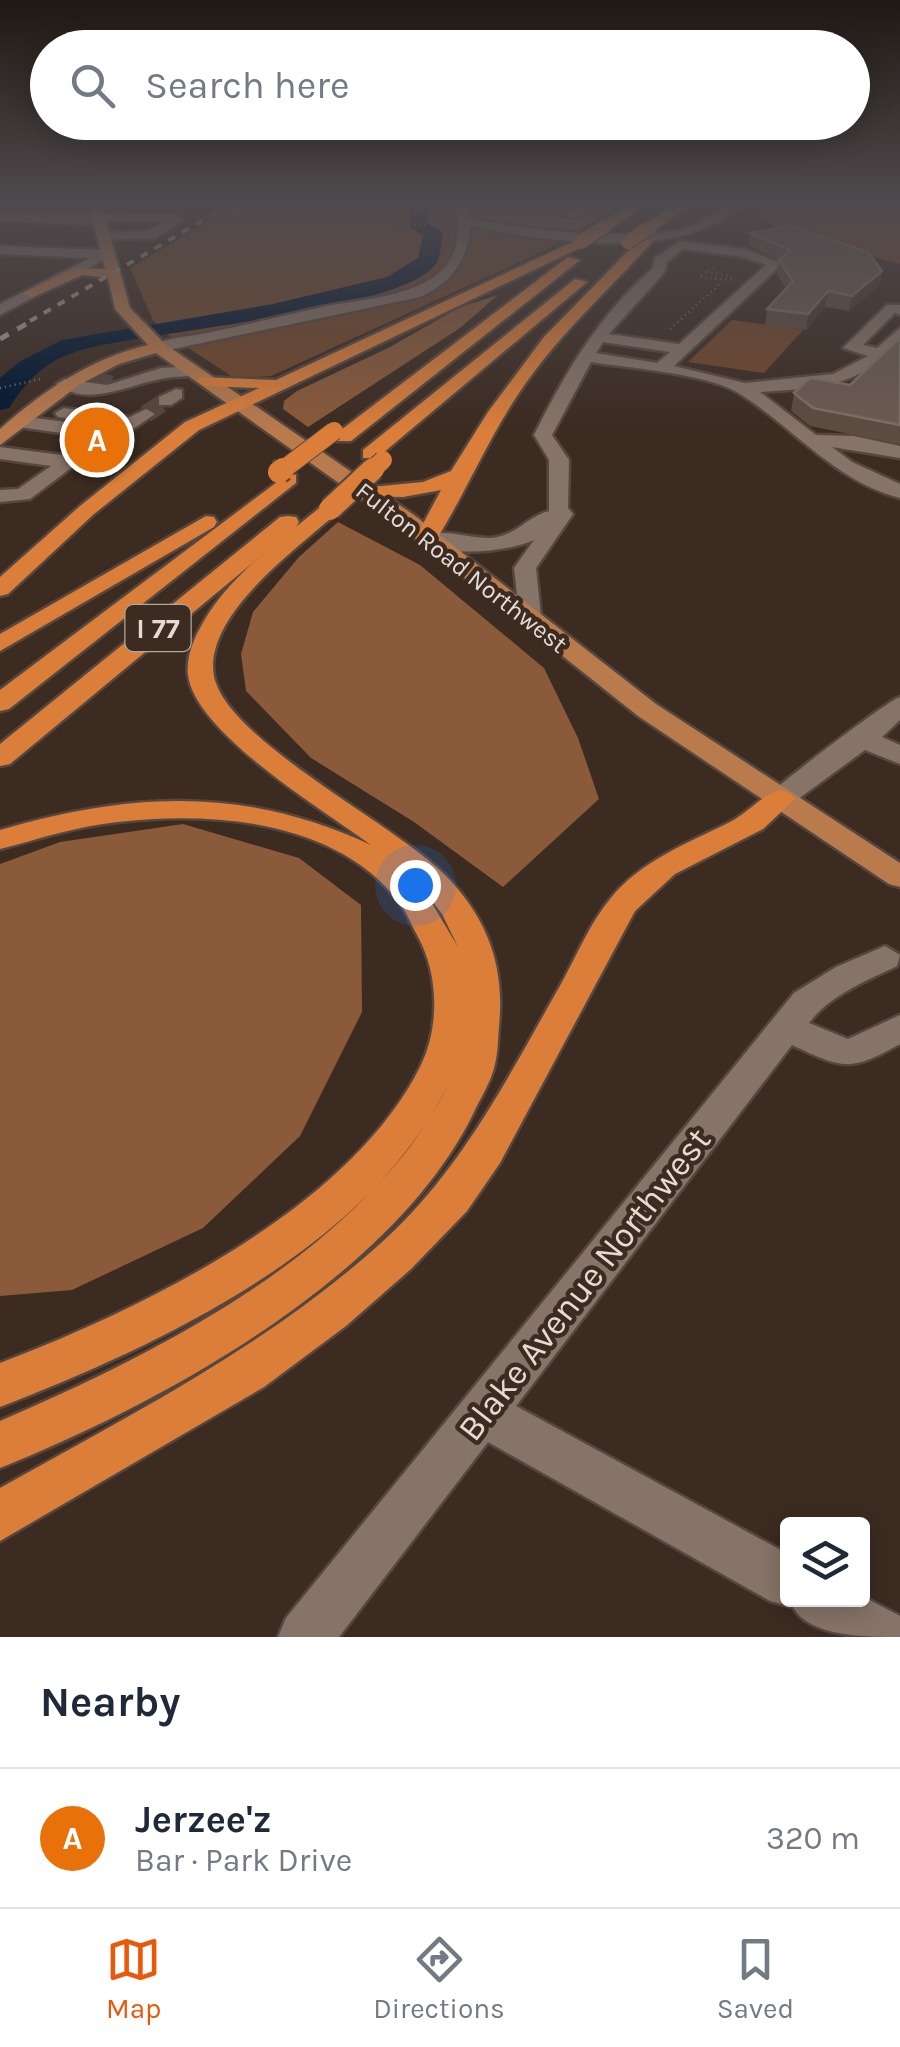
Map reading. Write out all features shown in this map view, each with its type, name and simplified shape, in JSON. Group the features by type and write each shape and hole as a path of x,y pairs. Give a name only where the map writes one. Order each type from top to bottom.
{"highway":[{"path":"0,589 192,426 507,279"},
{"name":"I 77","path":"0,703 284,476 432,370 542,279"},
{"path":"0,1445 85,1408 190,1353 282,1292 371,1220 416,1174 442,1138 477,1072 485,1040 484,983 470,935 449,899 398,849 242,736 218,712 203,688 201,654 214,623 236,595 323,504 434,414 466,376 598,279"},
{"path":"429,538 456,476 551,338 604,279"},
{"path":"199,376 264,384 296,377"},
{"path":"0,644 284,476"},
{"path":"368,492 415,491 436,487 456,476"},
{"name":"I 77","path":"0,758 323,504"},
{"path":"0,1516 248,1372 330,1312 396,1256 452,1200 486,1152 622,905 664,867 752,823 780,799"},
{"path":"0,840 88,816 166,808 240,813 307,828 368,858 410,891 436,933 450,969 453,998 450,1030 438,1071 402,1131 355,1180 276,1243 176,1305 119,1335 0,1384"},
{"path":"0,1492 104,1455"}],"main road":[{"path":"28,294 63,279"},
{"name":"Fulton Road Northwest","path":"115,279 123,308 133,324 156,345 368,492 647,710 900,877"},
{"path":"0,439 25,416 110,381 156,345"},
{"path":"110,381 132,363 199,376"}],"street":[{"path":"2,307 55,279"},
{"path":"156,345 328,311 432,285 439,279"},
{"path":"429,538 484,546 528,543 559,522 559,460 543,435 575,368 647,279"},
{"path":"585,356 660,356 681,350 760,279"},
{"path":"660,356 726,285"},
{"path":"875,296 900,300"},
{"path":"879,353 851,348 892,308 900,310"},
{"path":"744,388 836,378 866,366 900,333"},
{"path":"600,337 744,388 819,446 894,488"},
{"path":"70,421 110,381 199,376"},
{"path":"110,381 170,398 199,376"},
{"path":"25,416 133,423 146,414"},
{"path":"819,446 869,446 900,452"},
{"path":"0,454 61,459 69,464 23,495 0,496"},
{"path":"0,479 34,457"},
{"path":"528,543 524,573 529,616"},
{"path":"780,799 806,772 866,740 900,705"},
{"path":"866,740 900,756"},
{"name":"Blake Avenue Northwest","path":"306,1637 806,1002 848,975 885,958"},
{"path":"786,1028 842,1053 854,1053 900,1028"},
{"path":"482,1413 780,1580"},
{"path":"829,1607 884,1637"}],"path":[{"path":"660,356 726,285"},
{"path":"0,388 45,378"}],"shaded area":[{"path":"135,279 482,279 271,376 234,378 167,334 153,320"},
{"path":"498,295 460,328 308,427 283,409 284,401 297,391 390,347 460,307"},
{"path":"732,320 803,330 764,373 688,362"},
{"path":"338,522 420,565 544,668 578,738 599,799 503,887 414,822 311,758 246,691 241,654 253,612 299,557"},
{"path":"183,824 299,858 361,905 362,1012 300,1136 203,1228 72,1290 0,1296 0,864 60,842"}],"building":[{"path":"872,279 852,296 828,291 808,314 767,309 793,281"},
{"path":"900,338 900,425 813,408 794,393 810,378 850,385"}],"waterway":[{"path":"0,402 9,384 28,367 71,345 273,311 399,279"}],"tunnel":[{"path":"94,381 119,386"},
{"path":"146,414 165,401"}],"railway":[{"path":"30,321 102,279"},
{"path":"0,339 35,319"}],"place":[{"name":"Jerzee'z","path":"97,440"}]}
